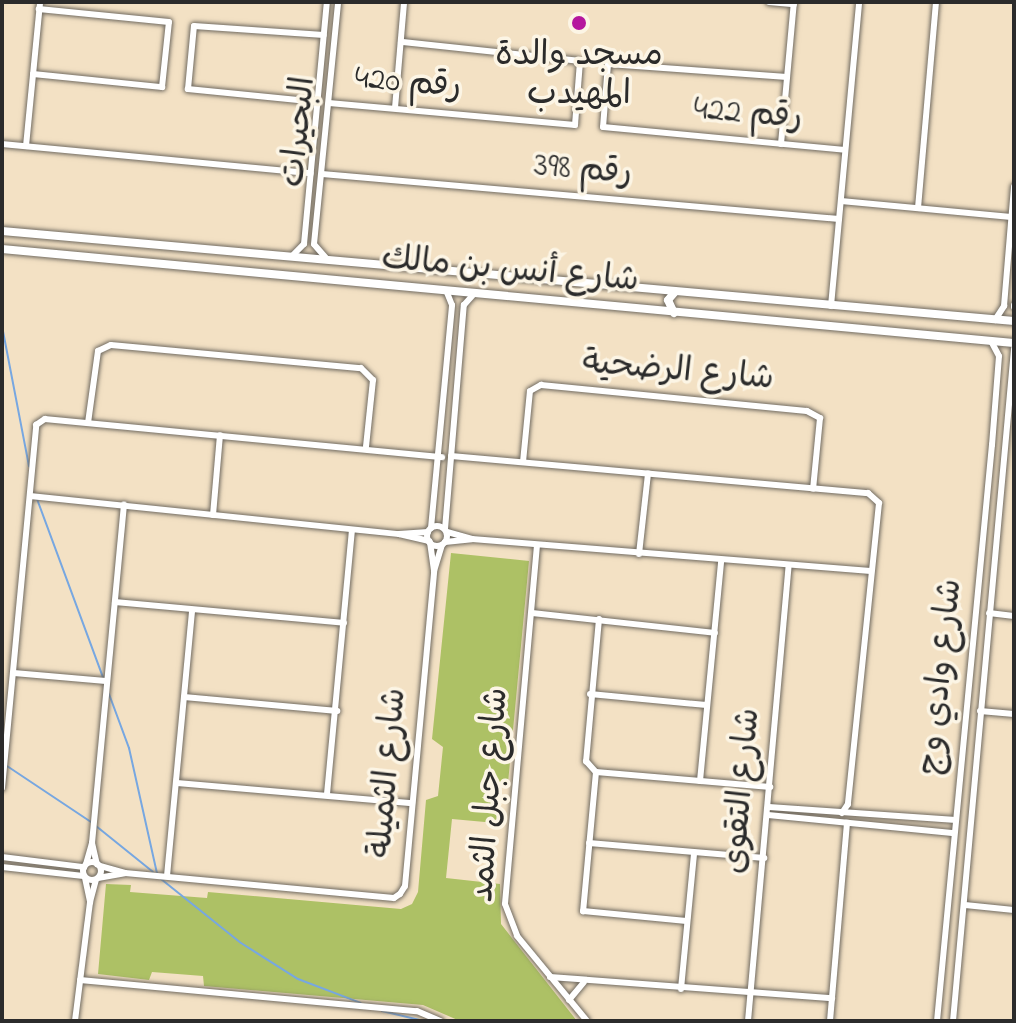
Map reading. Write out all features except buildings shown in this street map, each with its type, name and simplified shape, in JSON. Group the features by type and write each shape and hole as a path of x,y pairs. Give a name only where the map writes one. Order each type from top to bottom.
{"main road":[{"name":"شارع أنس بن مالك","path":"2,231 1014,321"},
{"name":"شارع أنس بن مالك","path":"2,249 991,341 1014,346"},
{"path":"617,307 626,297 619,286"},
{"path":"674,313 668,300 675,292"}],"street":[{"name":"البحيرات","path":"292,256 304,244 327,2"},
{"name":"البحيرات","path":"329,260 314,244 338,2"},
{"path":"395,108 404,2"},
{"path":"769,2 794,3 781,144"},
{"path":"831,306 859,2"},
{"path":"918,208 936,2"},
{"path":"26,146 33,74 40,6 169,22 162,87 33,74"},
{"path":"318,102 188,89 194,26 324,35"},
{"name":"رقم 420","path":"329,103 575,125 580,61 401,42"},
{"name":"رقم 422","path":"787,77 608,64 603,127 845,150"},
{"path":"2,144 311,173"},
{"name":"رقم 398","path":"322,174 839,219"},
{"path":"995,320 1004,306 1014,186"},
{"path":"841,201 1011,217"},
{"path":"306,227 309,235 316,230"},
{"path":"1005,288 1009,294 1014,290"},
{"path":"434,571 429,542 442,457 452,305 446,290"},
{"path":"434,571 446,530 464,305 474,294"},
{"name":"شارع وادي وج","path":"937,1021 953,820 998,371 998,353 991,341"},
{"path":"88,423 98,351 111,345 361,368 373,380 366,447"},
{"name":"شارع وادي وج","path":"953,1021 1008,372 1014,346"},
{"path":"998,371 1008,372"},
{"name":"شارع الرضحية","path":"523,462 530,391 541,385 807,411 820,418 813,489"},
{"path":"2,788 40,423 88,423 366,447 442,457"},
{"path":"213,515 220,435"},
{"path":"1003,450 1014,451"},
{"path":"451,456 868,493 879,503 848,804 842,813"},
{"path":"639,554 648,474"},
{"path":"30,496 352,531 399,534 446,530 472,539"},
{"path":"90,902 84,871 92,843 124,505"},
{"path":"327,794 352,531"},
{"path":"399,534 429,542 472,539 871,571"},
{"name":"شارع جبل الثمد","path":"537,545 505,904 517,936 587,1021"},
{"path":"700,781 721,561"},
{"name":"شارع التقوى","path":"748,1021 789,566"},
{"name":"شارع الثميلة","path":"125,873 394,898 405,886 434,571"},
{"path":"115,602 344,623"},
{"path":"167,876 192,610"},
{"path":"532,613 715,633"},
{"path":"989,613 1014,616"},
{"path":"599,619 586,761 596,772 770,787"},
{"path":"14,673 106,681"},
{"path":"590,694 706,705"},
{"path":"184,697 337,711"},
{"path":"980,711 1014,714"},
{"path":"596,772 583,911 687,921"},
{"path":"177,783 412,803"},
{"path":"848,804 855,814"},
{"path":"769,807 953,820"},
{"path":"768,815 952,833"},
{"path":"899,828 900,818"},
{"path":"830,1021 847,823"},
{"path":"75,1021 90,902 97,879 98,865 92,843"},
{"path":"589,843 764,858"},
{"path":"681,989 694,853"},
{"path":"3,857 74,866 97,879 125,873"},
{"path":"2,867 73,875 98,865 125,873"},
{"path":"965,905 1014,910"},
{"path":"550,977 832,998"},
{"path":"80,980 417,1011 441,1021"},
{"path":"569,1000 573,990 588,981"}],"green space":[{"path":"451,553 529,561 508,783 501,786 496,823 452,819 446,878 500,884 501,924 577,1021 460,1021 423,1005 204,986 203,976 152,972 149,980 98,974 106,884 131,885 130,892 207,898 208,892 401,909 412,904 418,892 426,800 438,796 443,747 432,739"}],"waterway":[{"path":"2,326 29,466"},
{"path":"37,499 103,677"},
{"path":"109,694 129,748 157,873"},
{"path":"7,766 91,822"},
{"path":"96,826 153,872"},
{"path":"161,879 241,943 298,979 361,1003"},
{"path":"382,1011 424,1021"}],"place":[{"name":"مسجد والدة المهيدب","path":"579,23"}]}
